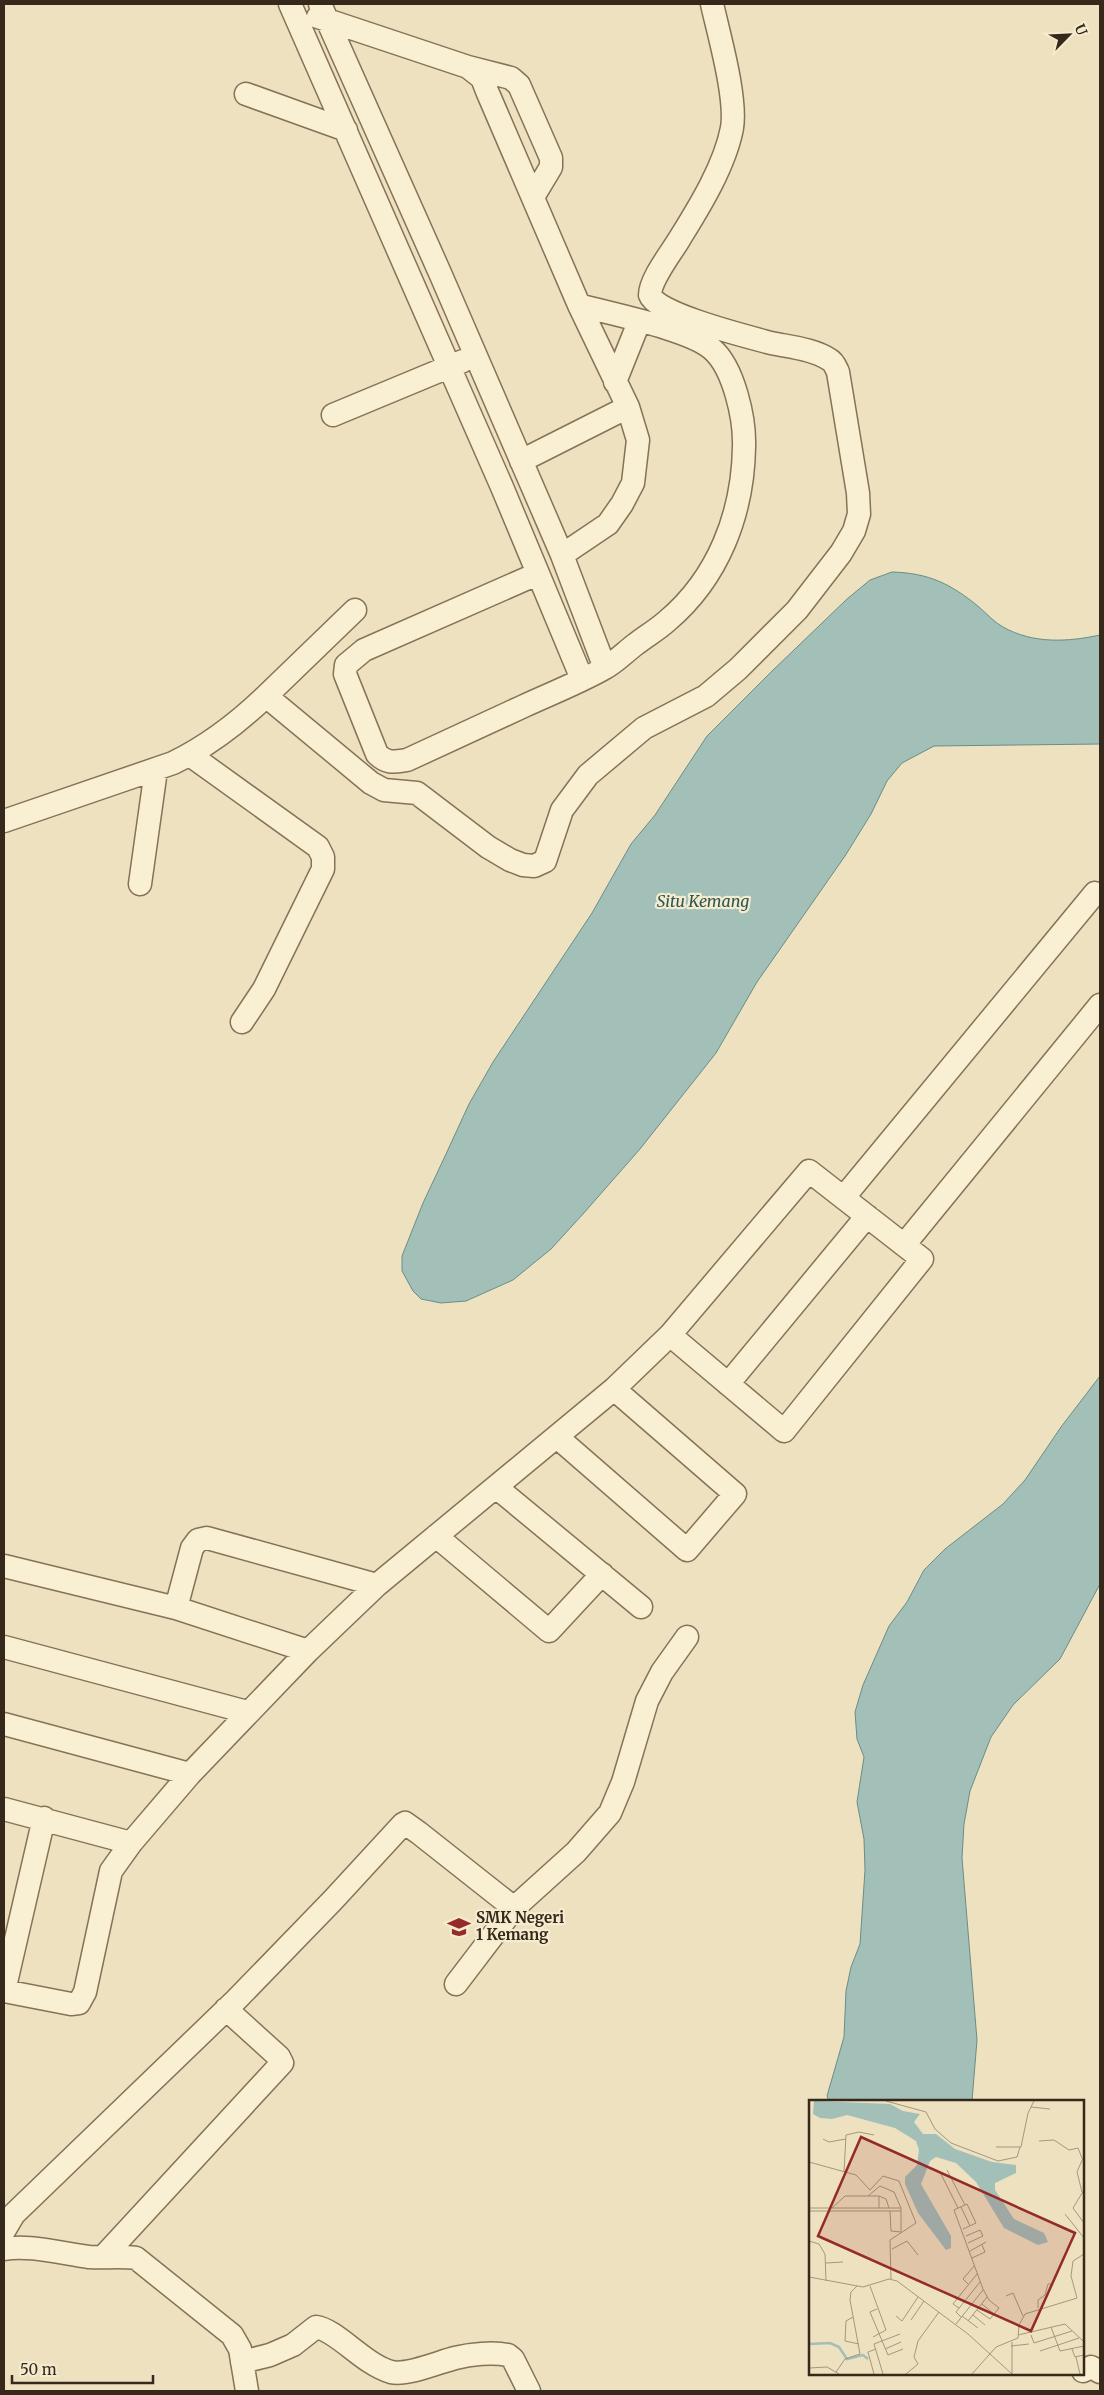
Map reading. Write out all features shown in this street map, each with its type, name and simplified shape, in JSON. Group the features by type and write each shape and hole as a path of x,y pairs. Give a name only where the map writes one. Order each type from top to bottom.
{"street":[{"path":"266,696 371,783 384,790 417,793 488,847 523,865 534,866 545,860 562,810 588,775 644,728 706,696 721,684 797,610 841,553 854,531 858,514 858,493 838,372 832,361 818,354 754,339 685,317 660,307 650,297 650,291 655,280 706,195 732,128 733,109 712,4"},
{"path":"291,5 324,12 468,67 511,78 519,85 551,158 551,167 533,197"},
{"path":"291,5 449,366 582,679"},
{"path":"324,12 562,555 605,668"},
{"path":"468,67 482,78 579,305 628,407 638,440 633,483 622,504 608,524 562,555"},
{"path":"246,94 346,130"},
{"path":"537,574 364,650 346,665 345,674 377,754 384,760 392,763 407,760 605,668 667,621 701,585 719,556 729,533 738,506 744,472 744,441 738,404 728,370 716,353 703,343 640,322 579,305"},
{"path":"616,382 640,322"},
{"path":"334,414 476,356"},
{"path":"521,461 628,407"},
{"path":"4,821 156,770 190,755 253,709 355,610"},
{"path":"190,755 318,847 323,857 323,869 264,988 242,1022"},
{"path":"140,884 156,770"},
{"path":"844,1198 1095,893"},
{"path":"904,1245 1100,1006"},
{"path":"44,1818 4,1991 70,2004 79,2003 85,1992 112,1871 131,1843 190,1774 247,1712 377,1585 614,1389 670,1334 809,1171 922,1259 784,1431 670,1334"},
{"path":"728,1384 867,1216"},
{"path":"557,1438 687,1550 735,1494 614,1389"},
{"path":"496,1487 641,1606"},
{"path":"436,1536 549,1631 602,1574"},
{"path":"176,1608 192,1548 198,1540 207,1538 377,1585"},
{"path":"4,1566 176,1608 308,1651"},
{"path":"456,1984 514,1908 576,1852 610,1813 623,1782 647,1701 662,1672 687,1637"},
{"path":"4,1647 247,1712"},
{"path":"4,1724 190,1774"},
{"path":"4,1809 44,1818 131,1843"},
{"path":"247,2391 240,2348 232,2335 136,2258 104,2256 5,2240 14,2214 226,2009 333,1900 403,1824 406,1823 514,1908"},
{"path":"104,2256 282,2063 279,2057 226,2009"},
{"path":"242,2362 270,2355 293,2345 316,2327 326,2329 367,2362 393,2373 415,2370 457,2357 508,2355 513,2359 529,2391"},
{"path":"1084,2370 1091,2367 1100,2372"}],"water":[{"name":"Situ Kemang","path":"892,572 928,577 949,586 969,599 1000,625 1014,633 1051,640 1076,639 1100,635 1100,744 934,746 902,763 887,781 871,814 845,856 757,982 716,1053 640,1149 583,1214 551,1249 513,1280 466,1301 441,1303 421,1299 413,1291 402,1271 402,1256 423,1203 469,1104 493,1062 592,913 631,844 655,815 707,736 847,599 870,580"},
{"path":"1100,1376 1100,1584 1060,1659 1013,1705 991,1737 970,1791 964,1824 962,1858 977,2040 972,2100 829,2100 827,2096 844,2037 846,1991 851,1967 860,1944 865,1870 864,1839 857,1802 864,1757 857,1739 855,1712 863,1685 889,1626 907,1602 924,1570 945,1549 1003,1504 1025,1480 1061,1427"}],"place":[{"name":"SMK Negeri 1 Kemang","path":"459,1927"}]}
